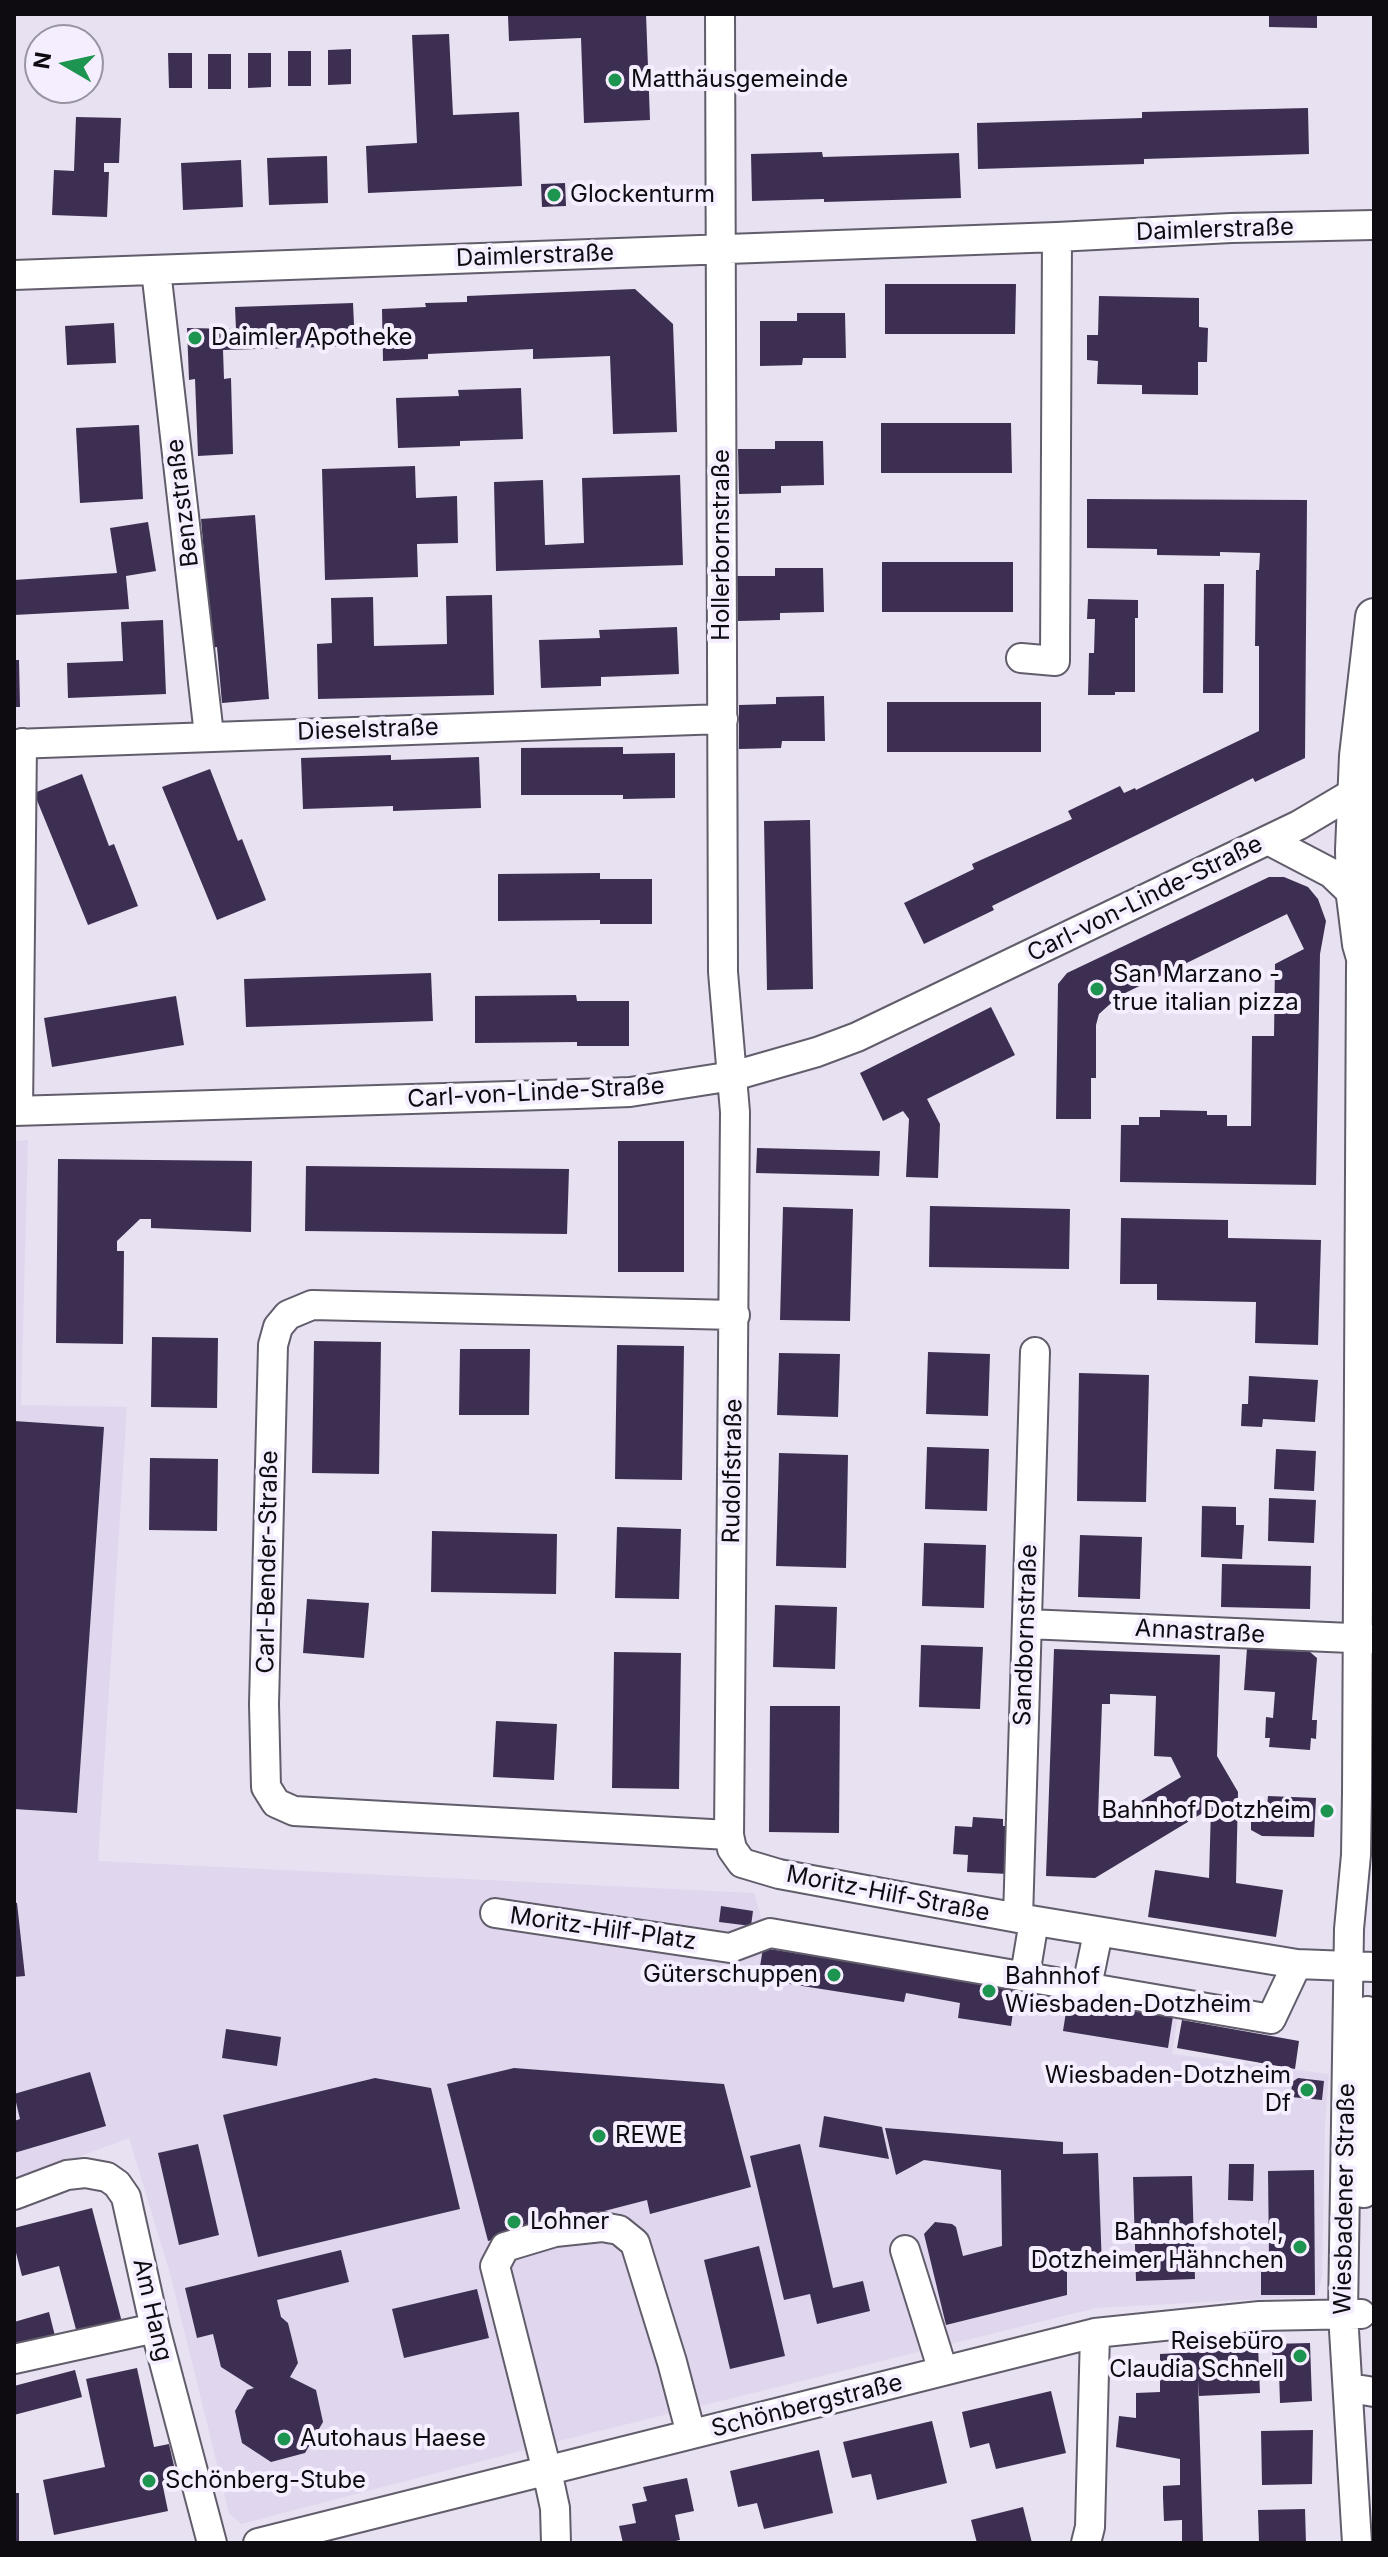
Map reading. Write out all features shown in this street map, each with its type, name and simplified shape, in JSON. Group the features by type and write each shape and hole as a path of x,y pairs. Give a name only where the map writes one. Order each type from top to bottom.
{"main road":[{"path":"1374,617 1361,722 1366,785 1354,850 1355,896 1361,944 1374,989"}],"street":[{"name":"Hollerbornstraße","path":"720,14 723,972 733,1076"},
{"name":"Daimlerstraße","path":"14,275 1374,225"},
{"path":"1021,658 1055,661 1057,237"},
{"name":"Benzstraße","path":"156,270 209,735"},
{"name":"Dieselstraße","path":"18,744 723,719"},
{"path":"16,1111 18,744"},
{"name":"Carl-von-Linde-Straße","path":"16,1111 630,1092 733,1076 857,1037 1268,840 1366,785"},
{"path":"1268,840 1331,873 1355,896"},
{"path":"1361,944 1366,1279"},
{"name":"Rudolfstraße","path":"733,1076 735,1315 729,1835 732,1849 742,1863"},
{"name":"Wiesbadener Straße","path":"1358,2543 1352,2314 1362,2139 1364,1892 1356,1855 1366,1639 1359,1332 1374,1232"},
{"name":"Carl-Bender-Straße","path":"729,1835 294,1811 276,1803 266,1787 265,1670 273,1345 278,1327 288,1315 312,1305 735,1315"},
{"name":"Sandbornstraße","path":"1026,1920 1027,1624 1035,1352"},
{"name":"Annastraße","path":"1027,1624 1366,1639"},
{"name":"Moritz-Hilf-Straße","path":"742,1863 779,1874 1098,1933 1297,1964 1363,1967"},
{"name":"Moritz-Hilf-Platz","path":"495,1913 730,1948 770,1933 1087,1986"},
{"path":"1025,1975 1026,1920"},
{"path":"1098,1933 1087,1986 1271,2019 1297,1964"},
{"name":"Am Hang","path":"14,2195 67,2175 85,2173 107,2177 117,2184 126,2197 155,2328 212,2543"},
{"path":"556,2543 555,2508 547,2471 495,2266 505,2247 555,2232 602,2227 619,2230 635,2243 691,2434"},
{"path":"905,2250 943,2371"},
{"name":"Wiesbadener Straße","path":"1352,2314 1368,2391 1358,2543"},
{"name":"Schönbergstraße","path":"258,2543 1095,2333 1260,2316 1352,2314"},
{"path":"14,2359 155,2328"},
{"path":"1086,2543 1090,2527 1095,2333"}],"shaded area":[{"path":"28,1140 21,1405 127,1407 98,1861 754,1893 768,1940 1178,2014 1172,2054 1329,2074 1322,2277 1317,2296 1096,2308 563,2440 241,2524 229,2513 171,2277 129,2138 14,2181 14,1141"}],"building":[{"name":"Matthäusgemeinde","path":"646,14 650,120 584,123 581,38 509,41 508,16"},
{"path":"1269,14 1317,14 1317,28 1269,27"},
{"path":"449,34 453,115 519,112 522,186 368,193 366,146 417,143 412,35"},
{"path":"351,49 351,84 328,85 328,50"},
{"path":"288,51 311,51 311,86 288,86"},
{"path":"168,53 192,53 192,88 169,88"},
{"path":"248,53 271,53 271,87 248,88"},
{"path":"208,54 231,54 231,89 208,89"},
{"path":"1308,108 1309,154 1144,159 1144,164 978,169 977,123 1142,118 1142,112"},
{"path":"76,117 121,118 119,163 104,163 104,172 109,172 107,217 52,215 54,170 74,171"},
{"path":"822,152 823,157 959,153 961,198 752,201 751,154"},
{"path":"327,156 328,203 269,205 267,158"},
{"path":"241,160 243,207 183,210 181,163"},
{"name":"Glockenturm","path":"565,183 566,206 542,207 541,184"},
{"path":"885,284 1016,284 1015,334 885,334"},
{"path":"635,289 673,324 677,432 613,434 610,356 533,359 533,349 428,354 428,359 383,361 382,309 426,307 425,303 467,302 467,296"},
{"path":"1099,296 1199,298 1199,327 1208,328 1207,362 1198,362 1198,395 1142,394 1142,385 1097,384 1098,361 1087,360 1087,335 1098,335"},
{"path":"353,303 355,346 223,350 224,379 231,378 233,454 198,456 195,379 189,380 187,328 236,329 235,307"},
{"path":"797,313 845,313 846,358 803,358 802,365 760,366 760,321 797,321"},
{"path":"114,323 116,363 67,365 65,326"},
{"path":"521,388 523,439 460,441 460,446 398,448 396,398 459,396 458,390"},
{"path":"881,423 1011,423 1012,473 881,473"},
{"path":"139,425 143,499 80,503 76,428"},
{"path":"775,441 823,441 824,485 781,486 781,493 739,494 738,449 775,449"},
{"path":"415,466 416,498 457,496 458,543 417,544 418,577 325,580 322,469"},
{"path":"680,475 683,565 496,571 494,482 543,480 545,545 584,543 582,478"},
{"path":"1087,499 1307,500 1305,758 1255,782 1253,778 992,906 994,910 924,944 904,903 974,869 972,864 1072,819 1068,811 1120,786 1124,793 1136,790 1259,731 1259,646 1255,646 1256,570 1259,570 1260,553 1157,555 1157,549 1087,548"},
{"path":"255,515 269,699 222,703 217,647 212,648 201,519"},
{"path":"148,522 156,571 126,576 129,609 14,615 14,580 117,573 110,528"},
{"path":"882,562 1013,562 1013,612 882,612"},
{"path":"775,568 823,568 824,612 780,613 780,620 738,621 737,576 775,576"},
{"path":"1204,584 1224,584 1223,693 1203,693"},
{"path":"492,595 494,695 318,699 317,644 332,643 331,598 373,597 374,646 447,644 446,596"},
{"path":"1088,599 1138,600 1138,618 1135,618 1135,692 1088,695 1089,653 1094,653 1095,619 1087,619"},
{"path":"163,620 166,694 68,698 67,663 123,661 121,622"},
{"path":"677,627 679,674 601,677 601,686 541,688 539,640 600,638 599,630"},
{"path":"14,660 19,660 20,707 14,707"},
{"path":"824,696 825,741 782,741 781,748 739,749 739,705 776,704 776,697"},
{"path":"887,702 1041,702 1041,752 887,752"},
{"path":"623,747 623,754 675,753 675,798 521,795 521,748"},
{"path":"391,755 391,760 479,757 481,808 393,811 393,806 303,809 301,758"},
{"path":"210,769 238,841 242,839 266,900 217,920 162,787"},
{"path":"82,774 109,846 114,844 138,906 88,925 34,793"},
{"path":"810,820 813,989 767,990 764,821"},
{"path":"600,873 600,879 652,879 652,924 600,924 600,920 498,921 498,874"},
{"path":"1269,877 1284,877 1308,887 1318,899 1326,921 1320,954 1316,1185 1120,1182 1121,1125 1139,1125 1139,1117 1160,1117 1160,1110 1207,1111 1207,1115 1227,1115 1227,1126 1251,1126 1252,1036 1274,1036 1275,964 1304,949 1287,914 1119,996 1099,1014 1096,1025 1096,1078 1091,1078 1091,1119 1056,1119 1058,984 1067,973"},
{"path":"431,973 433,1021 246,1027 244,979"},
{"path":"576,995 577,1001 629,1001 629,1046 577,1046 577,1042 475,1043 475,996"},
{"path":"176,996 184,1045 52,1067 44,1018"},
{"path":"991,1007 1015,1055 927,1099 940,1124 938,1178 906,1177 909,1119 903,1111 883,1121 860,1073"},
{"path":"618,1141 684,1141 684,1272 618,1272"},
{"path":"757,1148 880,1151 879,1176 756,1173"},
{"path":"58,1159 252,1161 251,1232 151,1228 151,1219 140,1219 117,1241 117,1251 124,1251 123,1344 56,1343"},
{"path":"306,1166 569,1169 567,1234 305,1231"},
{"path":"930,1206 1070,1209 1069,1269 929,1267"},
{"path":"783,1207 853,1209 850,1321 780,1320"},
{"path":"1121,1218 1228,1220 1228,1238 1321,1240 1318,1345 1255,1343 1256,1302 1157,1300 1157,1284 1120,1284"},
{"path":"152,1337 218,1338 217,1408 151,1407"},
{"path":"314,1341 381,1342 379,1474 312,1473"},
{"path":"617,1345 684,1346 682,1480 615,1479"},
{"path":"460,1349 530,1349 529,1415 459,1415"},
{"path":"928,1352 990,1354 988,1416 926,1414"},
{"path":"779,1353 840,1354 838,1417 777,1415"},
{"path":"1079,1373 1149,1375 1146,1502 1077,1501"},
{"path":"1249,1376 1318,1380 1315,1422 1263,1419 1262,1427 1241,1426 1242,1404 1248,1404"},
{"path":"14,1421 104,1427 77,1813 14,1809"},
{"path":"927,1447 989,1449 987,1511 925,1509"},
{"path":"1276,1449 1316,1451 1314,1491 1274,1489"},
{"path":"779,1453 848,1455 846,1568 776,1566"},
{"path":"150,1458 218,1459 217,1531 149,1530"},
{"path":"1269,1498 1316,1500 1314,1543 1268,1541"},
{"path":"1202,1506 1236,1507 1236,1525 1244,1525 1242,1559 1201,1557"},
{"path":"617,1527 681,1529 679,1599 615,1598"},
{"path":"432,1531 557,1534 556,1594 431,1592"},
{"path":"1080,1535 1142,1537 1140,1599 1078,1597"},
{"path":"924,1543 986,1545 984,1608 922,1606"},
{"path":"1222,1564 1311,1566 1310,1609 1221,1607"},
{"path":"307,1599 369,1603 364,1658 303,1653"},
{"path":"775,1605 837,1607 835,1669 773,1667"},
{"path":"921,1645 983,1647 980,1709 919,1707"},
{"path":"1247,1648 1310,1652 1317,1658 1312,1720 1317,1720 1316,1739 1311,1738 1310,1750 1269,1747 1270,1738 1265,1738 1266,1717 1273,1718 1275,1692 1244,1690"},
{"path":"1054,1649 1220,1655 1217,1756 1238,1792 1236,1883 1283,1890 1276,1937 1148,1917 1155,1870 1209,1878 1211,1808 1095,1878 1046,1876","holes":["1110,1694 1156,1696 1154,1756 1171,1757 1181,1777 1116,1816 1098,1816 1102,1704 1110,1704"]},
{"path":"614,1652 681,1653 679,1789 612,1788"},
{"path":"770,1706 840,1706 839,1833 769,1832"},
{"path":"496,1721 557,1724 554,1780 493,1777"},
{"path":"1268,1796 1316,1798 1314,1837 1262,1836 1251,1830 1251,1807 1267,1806"},
{"path":"973,1817 1003,1819 1003,1826 1012,1826 1008,1874 967,1872 968,1855 953,1854 955,1826 972,1827"},
{"path":"14,1902 17,1903 25,1976 14,1977"},
{"path":"721,1906 753,1911 751,1926 719,1922"},
{"path":"763,1948 964,1980 1018,1977 1011,2026 958,2018 960,2003 906,1993 904,2002 758,1979"},
{"path":"1068,1999 1173,2016 1168,2048 1063,2031"},
{"path":"1182,2020 1299,2041 1295,2069 1177,2048"},
{"path":"226,2029 281,2037 277,2066 222,2058"},
{"name":"REWE","path":"514,2068 724,2084 751,2187 650,2214 647,2200 488,2241 447,2084"},
{"path":"90,2072 106,2126 14,2153 14,2121 20,2119 14,2094"},
{"path":"375,2078 431,2088 460,2209 258,2257 223,2115"},
{"name":"Wiesbaden-Dotzheim Df","path":"1298,2078 1324,2081 1322,2100 1291,2097 1292,2082"},
{"path":"824,2116 882,2127 889,2159 819,2147"},
{"path":"885,2128 1063,2142 1063,2154 1098,2153 1102,2269 1067,2271 1067,2295 946,2325 924,2234 935,2222 952,2224 956,2227 963,2256 1002,2246 1001,2170 924,2160 896,2175"},
{"path":"198,2144 219,2235 179,2245 158,2153"},
{"path":"800,2144 833,2288 863,2281 870,2311 817,2324 810,2294 784,2300 750,2156"},
{"path":"1229,2164 1254,2164 1253,2201 1228,2200"},
{"path":"1314,2170 1315,2295 1261,2295 1261,2272 1246,2257 1269,2257 1268,2171"},
{"path":"1192,2176 1195,2279 1136,2281 1133,2177"},
{"path":"92,2208 123,2326 78,2337 59,2266 22,2276 14,2245 14,2228"},
{"path":"759,2246 785,2356 730,2369 704,2260"},
{"path":"341,2250 349,2282 277,2300 281,2317 288,2323 298,2363 290,2377 316,2390 323,2422 305,2453 271,2462 242,2443 235,2411 247,2390 254,2388 221,2367 213,2334 197,2338 185,2288"},
{"path":"477,2289 489,2338 404,2358 392,2309"},
{"path":"49,2312 55,2336 14,2347 14,2322"},
{"path":"1310,2343 1312,2401 1280,2403 1279,2372 1273,2373 1272,2344"},
{"path":"1258,2346 1260,2393 1199,2396 1198,2380 1203,2543 1182,2543 1182,2520 1164,2521 1163,2497 1163,2486 1180,2485 1180,2459 1116,2447 1119,2416 1136,2418 1136,2393 1160,2392 1160,2354 1198,2352 1197,2348"},
{"path":"137,2368 154,2447 169,2444 177,2479 162,2482 168,2511 54,2535 43,2480 105,2467 86,2379"},
{"path":"75,2370 82,2397 14,2415 14,2386"},
{"path":"1051,2391 1066,2453 996,2469 989,2443 970,2448 962,2412"},
{"path":"932,2421 947,2483 877,2500 871,2474 852,2478 843,2442"},
{"path":"1313,2430 1312,2484 1262,2485 1261,2431"},
{"path":"819,2450 833,2513 764,2529 757,2503 738,2507 730,2471"},
{"path":"687,2478 694,2511 675,2515 680,2540 623,2543 619,2526 636,2523 632,2504 647,2501 643,2487"},
{"path":"14,2493 19,2493 19,2543 14,2543"},
{"path":"1023,2507 1032,2543 977,2543 971,2520"},
{"path":"1305,2509 1306,2543 1259,2543 1258,2510"}],"place":[{"name":"Matthäusgemeinde","path":"615,80"},
{"name":"Glockenturm","path":"554,195"},
{"name":"Daimler Apotheke","path":"195,338"},
{"name":"San Marzano - true italian pizza","path":"1097,989"},
{"name":"Bahnhof Dotzheim","path":"1327,1811"},
{"name":"Güterschuppen","path":"834,1975"},
{"name":"Bahnhof Wiesbaden-Dotzheim","path":"989,1991"},
{"name":"Wiesbaden-Dotzheim Df","path":"1307,2090"},
{"name":"REWE","path":"599,2136"},
{"name":"Lohner","path":"514,2222"},
{"name":"Bahnhofshotel, Dotzheimer Hähnchen","path":"1300,2247"},
{"name":"Reisebüro Claudia Schnell","path":"1300,2356"},
{"name":"Autohaus Haese","path":"284,2439"},
{"name":"Schönberg-Stube","path":"149,2481"}]}
